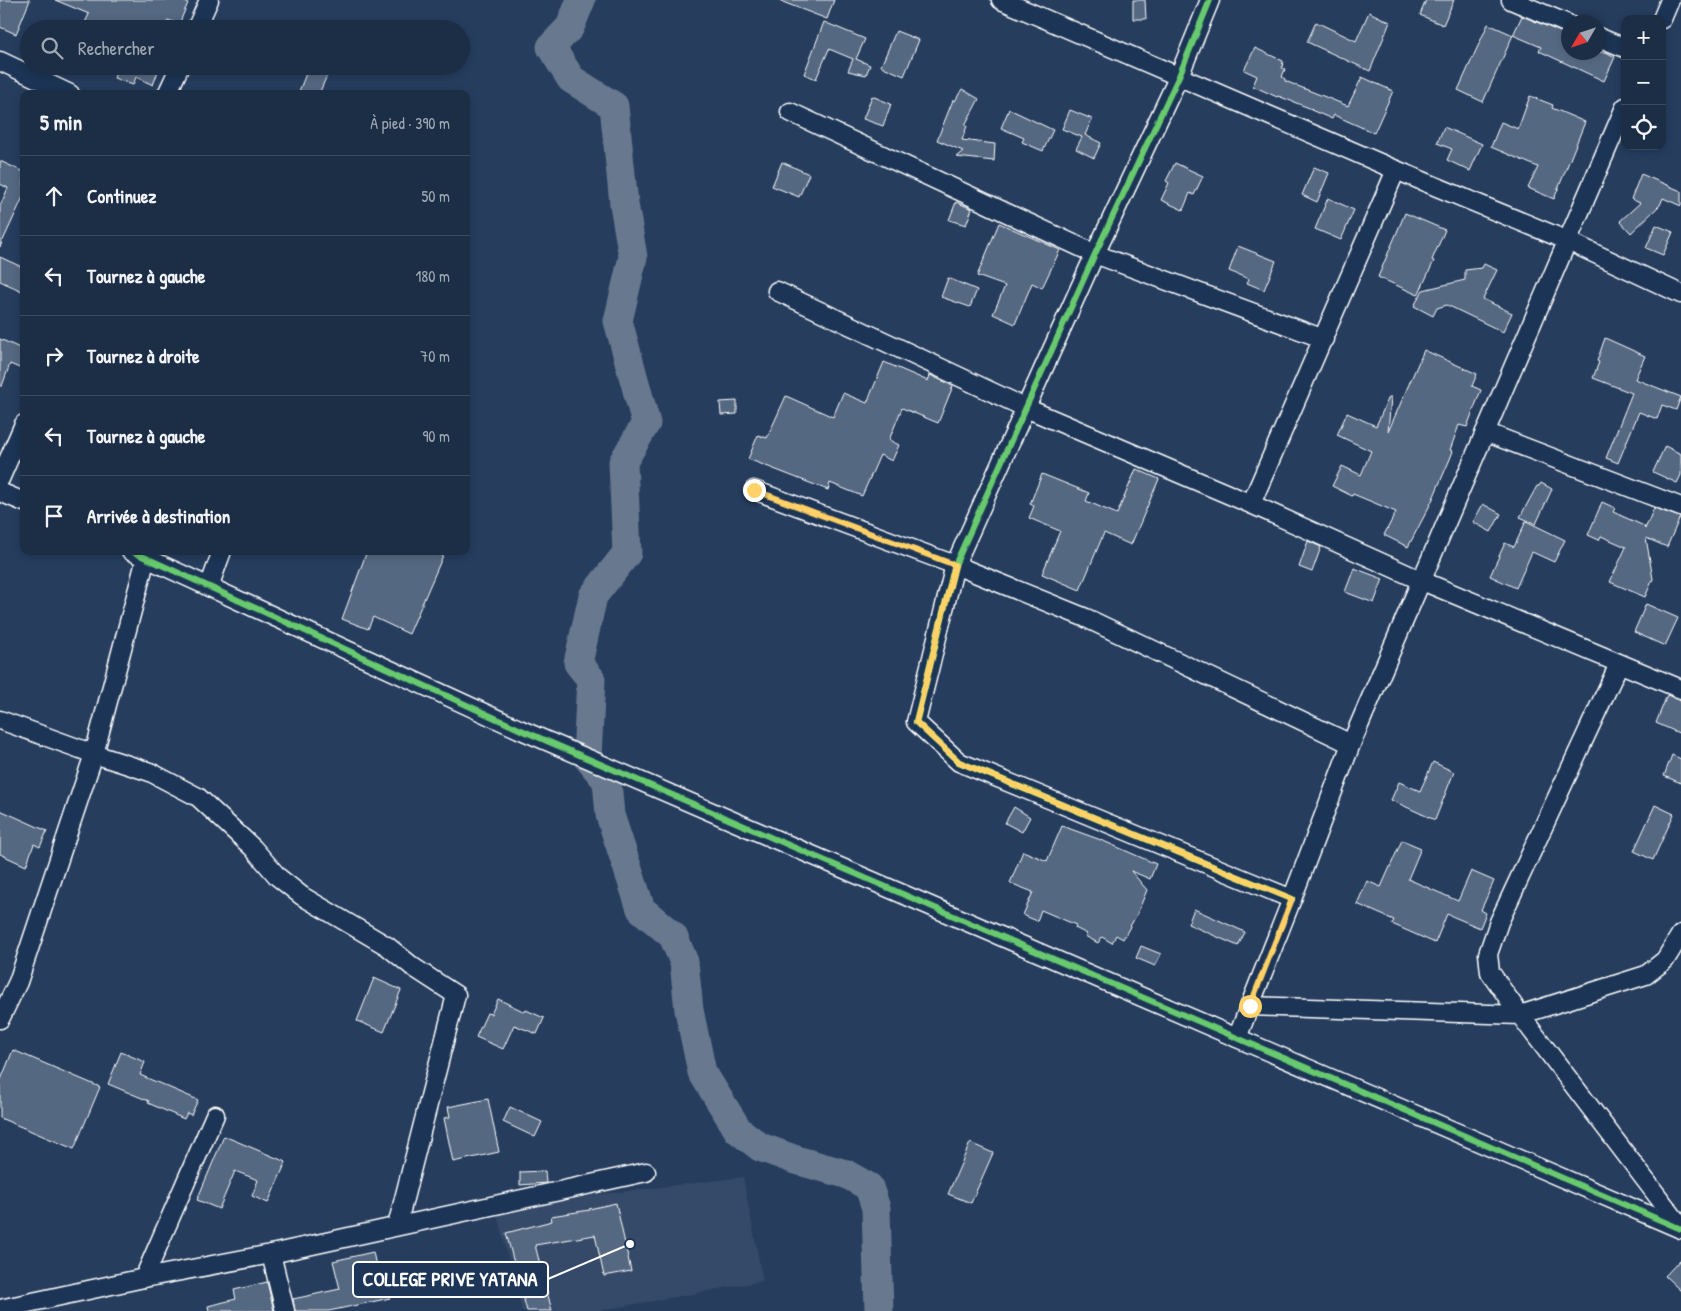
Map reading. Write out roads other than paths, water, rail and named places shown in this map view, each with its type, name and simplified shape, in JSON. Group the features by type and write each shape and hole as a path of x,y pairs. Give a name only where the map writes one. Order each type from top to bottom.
{"street":[{"path":"200,20 209,0"},
{"path":"1001,0 1396,170 1568,241 1681,294"},
{"path":"1210,0 1179,76 1095,254 955,565 916,722 959,762 1292,899"},
{"path":"1511,0 1561,21"},
{"path":"1664,15 1670,0"},
{"path":"1606,40 1621,46"},
{"path":"0,62 20,71"},
{"path":"28,75 61,90"},
{"path":"170,90 176,75"},
{"path":"790,112 1095,254 1324,339"},
{"path":"1237,1038 1351,744 1621,116"},
{"path":"1251,504 1396,170"},
{"path":"777,291 1026,408 1251,504 1420,580 1681,690"},
{"path":"1485,432 1681,508"},
{"path":"0,478 20,433"},
{"path":"754,490 955,565 1086,618 1351,744"},
{"path":"0,492 20,500"},
{"path":"0,1019 18,982 94,754 138,555 519,728 1681,1228"},
{"path":"209,587 221,555"},
{"path":"1619,664 1499,922 1488,954 1490,972 1520,1015 1681,1228"},
{"path":"0,720 150,772 198,797 253,848 278,877 302,896 387,946 413,967 456,995 397,1226"},
{"path":"1250,1006 1520,1015 1646,974 1665,960 1681,934"},
{"path":"144,1278 215,1115"},
{"path":"0,1309 30,1306 144,1278 271,1254 646,1172"},
{"path":"271,1254 284,1311"}],"waterway":[{"path":"581,0 570,27 551,47 571,79 614,106 624,204 633,257 618,321 646,423 623,462 627,553 593,596 578,663 591,679 587,757 607,781 610,815 641,909 673,936 684,962 689,1010 702,1072 738,1130 760,1147 796,1160 846,1174 869,1187 876,1208 879,1311"}],"place":[{"name":"COLLEGE PRIVE YATANA","path":"630,1244"}]}
